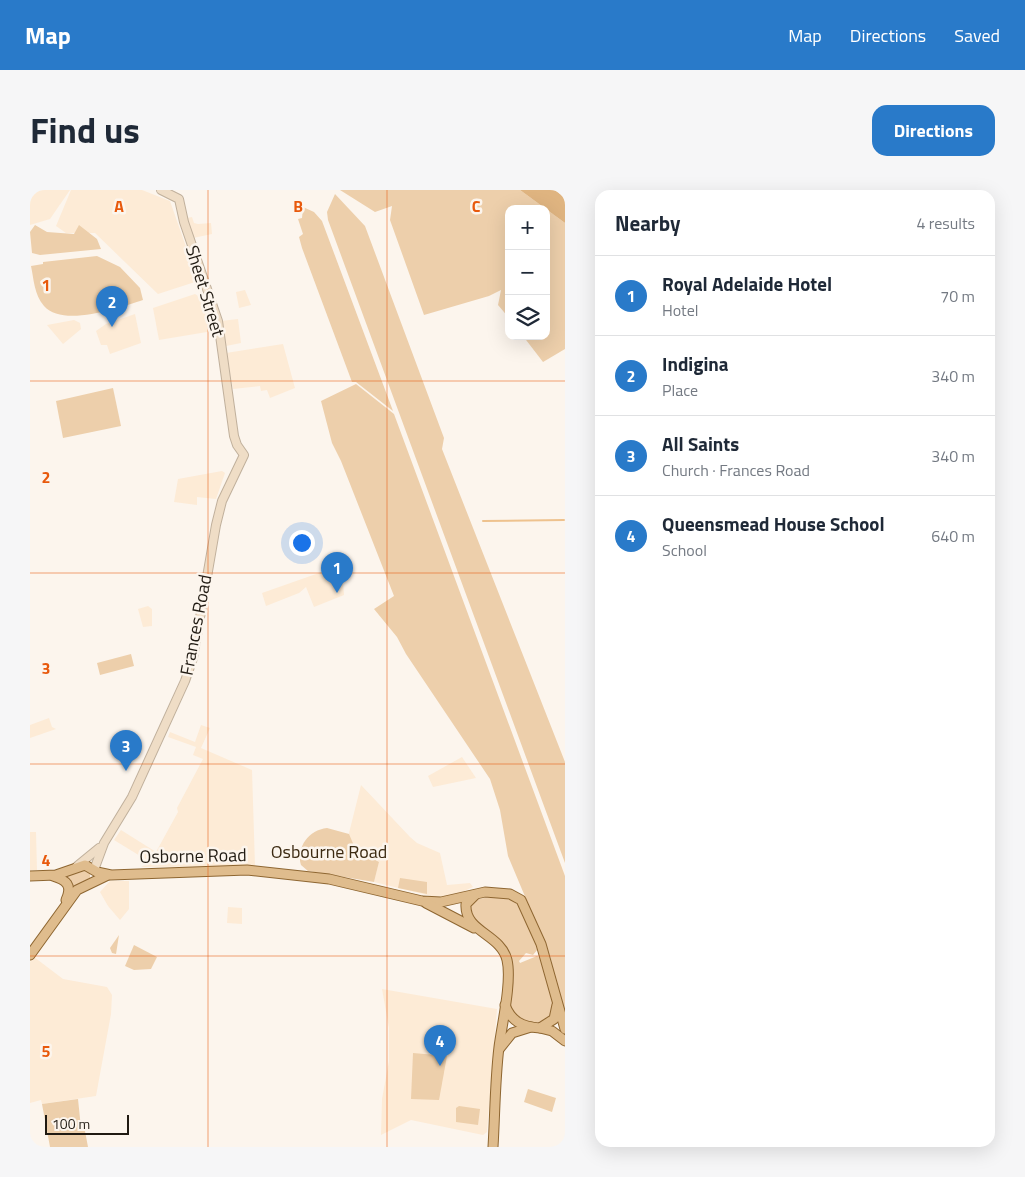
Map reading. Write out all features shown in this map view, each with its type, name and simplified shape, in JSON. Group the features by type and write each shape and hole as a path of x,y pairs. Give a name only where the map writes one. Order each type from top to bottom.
{"main road":[{"name":"Sheet Street","path":"161,190 177,197 218,321 237,445 244,455"},
{"name":"Frances Road","path":"94,870 104,843 132,796 186,681 193,658 204,588 222,501 244,455"},
{"path":"73,868 90,858 104,843"},
{"name":"Osborne Road","path":"30,876 50,875 85,865 94,870 111,874 247,870 329,879 422,901 453,901 477,893 501,892 522,900 541,944 565,1029"},
{"path":"94,870 95,880"},
{"name":"Osborne Road","path":"30,955 77,890 111,874"},
{"path":"50,875 65,880 69,886 68,895 62,909"},
{"path":"477,893 469,900 465,910 467,915 479,930 499,943 507,959 493,1147"},
{"name":"Osborne Road","path":"422,901 479,930"},
{"path":"499,1050 512,1033 536,1027 554,1019 558,999"},
{"path":"504,1004 510,1017 518,1023 552,1031 565,1041"}],"shaded area":[{"path":"30,190 70,190 50,219 30,225"},
{"path":"71,190 142,190 170,201 198,281 158,294 95,233 66,233 56,226"},
{"path":"520,190 555,190 565,198 565,223 550,212 550,205 540,205"},
{"path":"192,217 194,223 211,223 212,234 193,238 187,218"},
{"path":"245,290 251,305 239,308 236,292"},
{"path":"195,294 203,299 213,331 159,340 153,308"},
{"path":"135,314 141,343 110,354 107,345 101,345 96,331 106,324"},
{"path":"238,319 241,343 226,346 221,321"},
{"path":"74,320 80,323 81,329 63,344 47,325"},
{"path":"283,344 295,388 270,398 267,390 261,391 260,386 233,389 226,353"},
{"path":"222,471 225,473 216,499 197,497 197,505 174,502 178,479"},
{"path":"336,567 343,582 344,595 314,607 306,587 299,593 266,606 262,593"},
{"path":"148,606 152,609 152,626 143,627 138,609"},
{"path":"49,718 52,727 56,729 30,738 30,725"},
{"path":"201,725 210,728 201,748 252,770 255,866 141,867 150,862 114,840 121,830 156,852 178,812 177,808 203,759 193,755 196,747 168,737 170,732 195,742"},
{"path":"462,757 476,778 433,787 428,776"},
{"path":"361,785 410,837 417,843 440,853 447,885 470,883 473,887 449,898 439,898 374,882 379,862 355,848 348,837"},
{"path":"30,832 36,832 37,870 30,871"},
{"path":"110,881 129,881 129,909 120,920 108,906 100,892"},
{"path":"228,907 242,908 242,924 227,923"},
{"path":"34,957 63,979 107,987 112,995 111,1014 96,1096 42,1104 41,1100 30,1103 30,962"},
{"path":"382,989 497,1009 487,1132 483,1135 411,1120 381,1135 382,1099 389,1061 389,1028"}],"green space":[{"path":"340,190 520,190 541,205 505,205 505,313 498,305 501,290 489,296 424,315 390,220 392,206 375,212"},
{"path":"335,194 365,226 444,438 442,449 565,762 565,863 328,220 327,212"},
{"path":"303,207 314,212 322,221 393,411 356,382 352,382 302,248 299,237 303,234 298,219 302,218"},
{"path":"550,212 565,223 565,349 543,362 526,340 550,340"},
{"path":"35,225 47,232 74,234 79,225 97,239 101,249 40,255 32,253 30,232"},
{"path":"97,256 120,267 140,288 143,300 107,311 78,316 53,312 44,306 36,292 31,266 43,264 43,262"},
{"path":"356,384 394,414 565,876 565,1019 550,956 508,856 500,810 490,779 406,654 397,637 374,609 394,596 341,461 332,443 321,401"},
{"path":"113,388 121,426 63,438 56,401"},
{"path":"131,654 134,666 100,675 97,663"},
{"name":"Osbourne Road","path":"327,828 349,834 355,848 379,862 374,882 308,871 301,865 300,852 305,840 315,832"},
{"path":"81,867 90,871 90,878 73,887 65,876"},
{"path":"400,878 427,882 427,894 398,888"},
{"path":"501,895 509,897 521,909 538,949 533,955 526,953 519,961 520,963 537,956 540,958 555,1007 552,1017 540,1022 524,1022 509,1012 508,951 495,935 476,924 468,905 473,900"},
{"path":"119,935 116,954 112,953 110,948"},
{"path":"134,945 157,957 151,969 134,970 125,966"},
{"path":"413,1053 447,1056 439,1100 411,1099"},
{"path":"528,1089 556,1098 552,1112 524,1102"},
{"path":"78,1099 81,1128 85,1131 88,1147 50,1147 42,1104"},
{"path":"459,1106 480,1109 478,1125 456,1122 456,1108"}],"waterway":[{"path":"483,521 564,520"}],"place":[{"name":"Indigina","path":"112,327"},
{"name":"Royal Adelaide Hotel","path":"337,593"},
{"name":"All Saints","path":"126,771"},
{"name":"Queensmead House School","path":"440,1066"}]}
